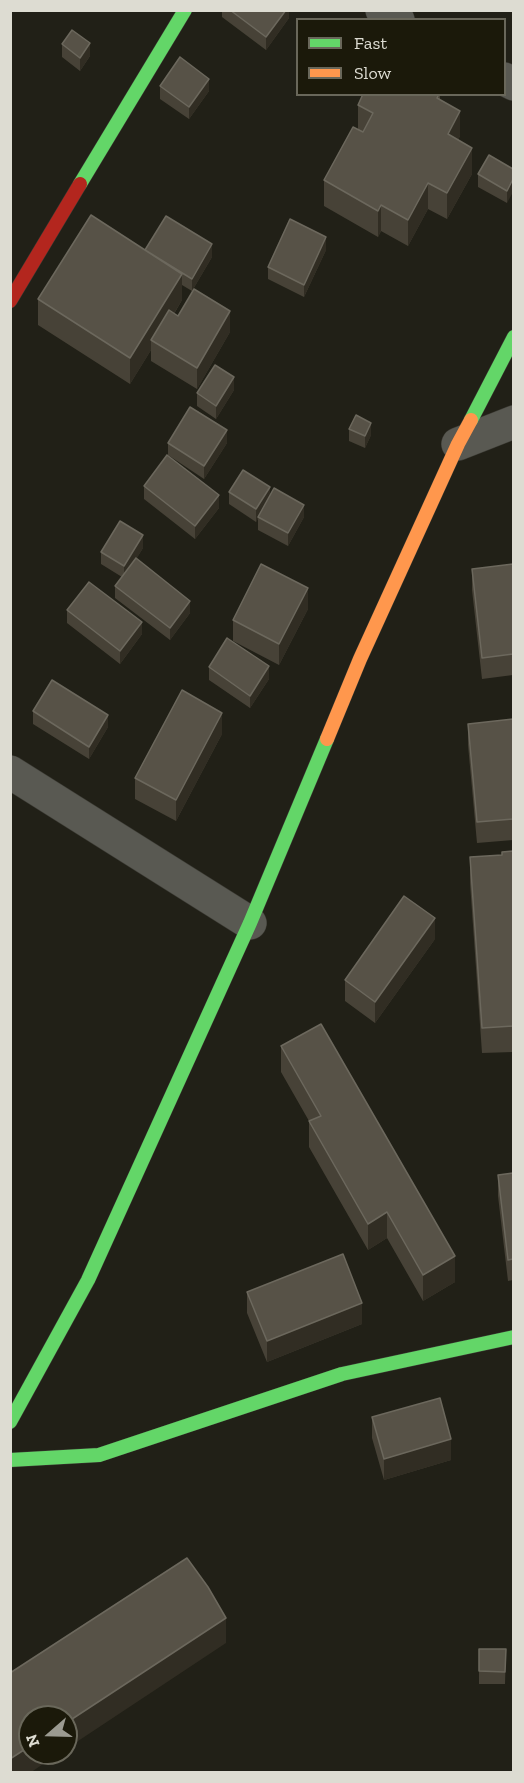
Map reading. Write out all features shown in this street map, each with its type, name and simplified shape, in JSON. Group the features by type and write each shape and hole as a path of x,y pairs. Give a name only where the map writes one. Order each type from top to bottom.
{"street":[{"path":"10,301 185,10"},
{"path":"382,10 395,18"},
{"path":"10,1422 88,1280 250,923 360,659 458,444 513,337"},
{"path":"458,444 513,422"},
{"path":"10,772 250,923"},
{"path":"10,1460 99,1455 342,1374 513,1337"}],"building":[{"path":"230,10 286,10 266,37"},
{"path":"72,30 90,43 80,58 62,44"},
{"path":"180,57 209,79 189,107 160,86"},
{"path":"362,96 438,96 437,98 460,111 448,134 472,148 447,193 428,183 408,220 381,205 378,211 324,180 353,127 363,132 373,113 358,105"},
{"path":"489,155 513,169 513,179 507,191 478,174"},
{"path":"91,215 182,274 130,358 38,299"},
{"path":"166,216 212,244 192,279 145,250"},
{"path":"290,219 326,237 304,285 268,267"},
{"path":"194,289 230,311 197,368 151,340 169,310 178,316"},
{"path":"215,365 234,377 216,406 197,393"},
{"path":"190,407 227,430 204,466 168,443"},
{"path":"356,415 371,423 365,436 349,429"},
{"path":"167,455 219,495 195,526 144,486"},
{"path":"243,470 270,487 256,509 229,492"},
{"path":"274,488 304,505 288,533 258,517"},
{"path":"120,521 143,535 124,566 101,552"},
{"path":"136,558 190,601 170,628 115,586"},
{"path":"261,564 308,588 279,644 233,620"},
{"path":"513,564 513,654 482,658 472,569"},
{"path":"89,582 142,622 120,651 67,610"},
{"path":"227,638 269,666 250,696 209,667"},
{"path":"52,680 108,715 89,747 33,711"},
{"path":"182,690 222,713 176,800 135,778"},
{"path":"513,719 513,819 477,822 468,724"},
{"path":"513,851 513,1026 482,1028 470,857 502,855 502,852"},
{"path":"404,896 435,918 375,1002 345,980"},
{"path":"321,1024 455,1256 423,1275 387,1212 368,1224 309,1121 321,1116 281,1046"},
{"path":"513,1173 513,1259 508,1260 498,1175"},
{"path":"343,1254 362,1303 267,1341 247,1292"},
{"path":"440,1398 451,1439 384,1459 372,1417"},
{"path":"187,1558 208,1587 226,1618 78,1715 78,1705 18,1705 18,1754 10,1759 10,1673"},
{"path":"479,1649 506,1649 505,1672 479,1671"}],"traffic: fast":[{"path":"80,184 185,10"},
{"path":"471,420 514,337"},
{"path":"10,1422 88,1280 250,923 327,739"},
{"path":"10,1460 99,1455 342,1374 514,1337"}],"traffic: slow":[{"path":"327,739 360,659 471,420"}],"traffic: jam":[{"path":"10,301 80,184"}]}
